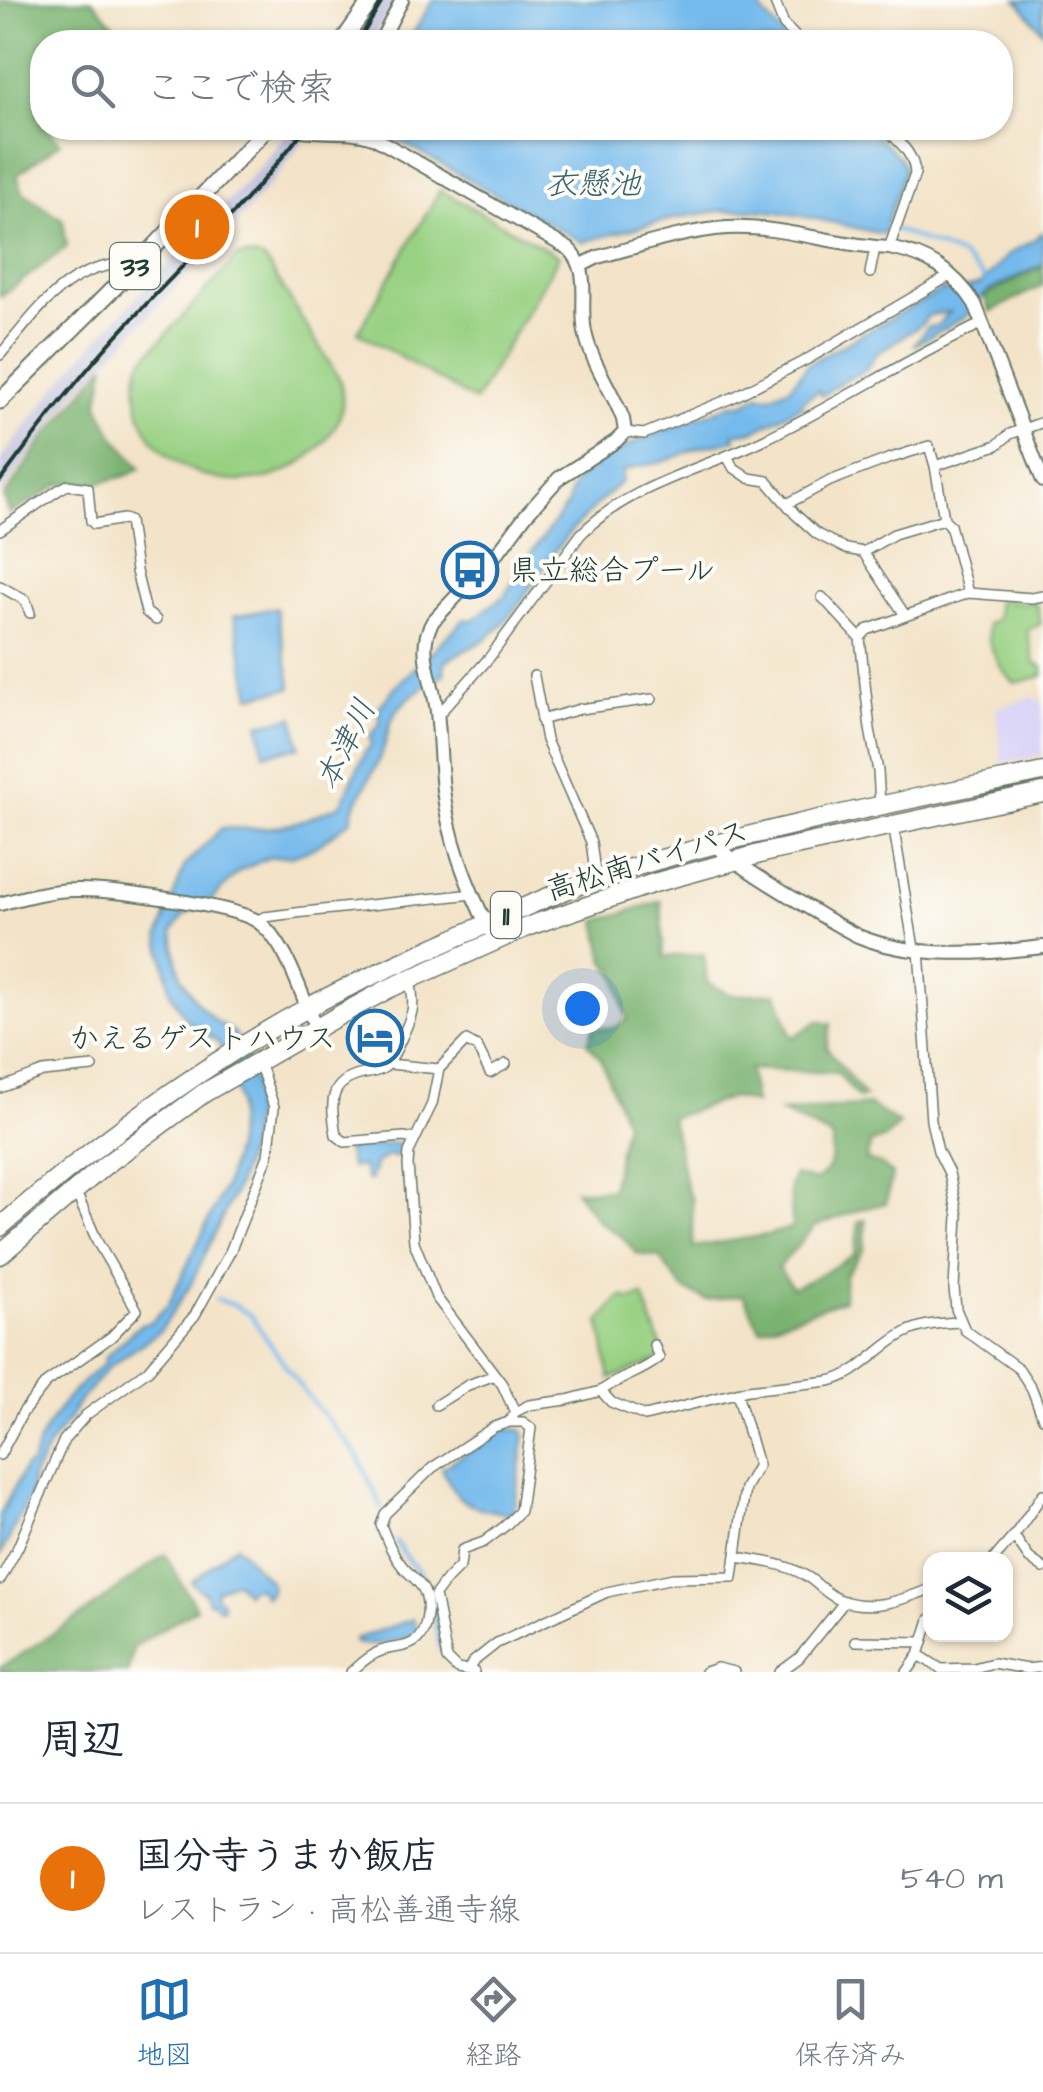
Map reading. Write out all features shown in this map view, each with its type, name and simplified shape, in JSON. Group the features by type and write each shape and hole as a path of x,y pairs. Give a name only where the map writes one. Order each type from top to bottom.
{"highway":[{"name":"高松南バイパス","path":"0,1228 92,1151 202,1071 306,1008 486,924 596,879 714,844 1043,772"},
{"name":"高松南バイパス","path":"0,1255 104,1166 204,1094 316,1028 529,926 577,908 806,842 1043,793"}],"main road":[{"path":"351,30 372,0"},
{"name":"33","path":"0,401 256,140"}],"street":[{"path":"386,30 402,0"},
{"path":"774,0 788,30"},
{"path":"378,140 569,249 582,264 587,343 624,419 625,432 616,442 559,478 427,630 424,655 437,709 446,809 473,894 495,942"},
{"path":"870,273 915,174 914,162 897,140"},
{"path":"582,264 703,231 728,228 814,236 922,257 963,286 982,321 1043,481"},
{"path":"0,355 63,284 94,269 139,263"},
{"path":"625,432 644,434 734,396 806,360 952,276"},
{"path":"437,709 489,658 598,516 665,480 766,438 982,321"},
{"path":"935,466 998,444 1010,434 1043,422"},
{"path":"787,504 830,481 929,446 944,519 950,525 968,593"},
{"path":"727,456 733,467 749,478 767,481 817,534 846,549 864,552 894,534 944,519"},
{"path":"0,530 60,488 88,488 94,524 128,521 146,612 156,620"},
{"path":"864,552 905,615"},
{"path":"0,586 26,601 30,613"},
{"path":"860,638 867,630 968,593 1043,596"},
{"path":"822,597 860,638 880,805"},
{"path":"534,676 546,740 590,842 596,879"},
{"path":"541,720 580,709 652,698"},
{"path":"893,824 916,949 931,1121 938,1151 949,1173 958,1216 956,1309 960,1322 973,1338 1019,1370 1043,1418"},
{"path":"714,844 734,861 833,923 882,944 959,954 1043,947"},
{"path":"0,904 75,890 111,892 220,909 256,921 273,937 316,1028"},
{"path":"256,921 304,912 473,894"},
{"path":"410,980 412,1013 389,1064 381,1070 350,1077 340,1083 333,1096 336,1135 345,1142 404,1137 414,1140"},
{"path":"506,1064 490,1073 477,1046 466,1042 439,1069 432,1104 414,1140 408,1164 414,1242 426,1277 436,1297 502,1384 515,1412"},
{"path":"0,1580 64,1440 86,1414 148,1370 195,1314 230,1252 268,1156 274,1107 259,1062"},
{"path":"389,1064 439,1069"},
{"path":"0,1088 43,1072 93,1067"},
{"path":"0,1455 24,1412 46,1384 111,1337 137,1310 98,1243 76,1190"},
{"path":"602,1391 611,1402 646,1416 737,1393 842,1378 906,1333 931,1324 960,1322"},
{"path":"509,1422 515,1412 529,1404 602,1391 614,1380 654,1364 658,1358 654,1344"},
{"path":"436,1405 468,1385 495,1375"},
{"path":"351,1672 380,1651 419,1640 425,1628 424,1590 390,1548 381,1524 385,1514 432,1468 494,1427 509,1422 523,1422 531,1428 520,1512 484,1542 462,1550 460,1566 435,1596 447,1659 457,1669 471,1671 472,1662 498,1642 607,1592 673,1578 733,1578 745,1488 758,1465 737,1393"},
{"path":"1001,1552 1043,1494"},
{"path":"1014,1536 1029,1558 1043,1568"},
{"path":"737,1556 782,1565 806,1576 836,1598 868,1606 923,1592"},
{"path":"780,1672 799,1658 845,1600"},
{"path":"855,1641 923,1642 907,1672"},
{"path":"918,1654 941,1669 993,1663 1028,1670 1043,1667"},
{"path":"704,1672 716,1668 734,1672"}],"shaded area":[{"path":"379,0 395,0 378,30 360,30"},
{"path":"281,140 304,140 227,233 74,395 0,494 0,460 58,385"},
{"path":"1032,697 1043,702 1043,755 1002,763 996,708"}],"green space":[{"path":"0,0 92,0 118,30 30,30 30,140 60,143 17,175 23,192 63,220 67,247 0,297"},
{"path":"440,190 559,256 475,401 358,332"},
{"path":"238,256 258,257 268,264 340,380 342,391 340,417 318,448 289,469 257,480 225,480 193,471 167,454 147,430 137,399 140,363"},
{"path":"1043,266 1043,285 990,312 985,298 990,293"},
{"path":"106,364 98,405 113,435 141,468 94,484 62,483 10,514 4,497 42,442"},
{"path":"997,600 1033,601 1038,609 1041,624 1027,630 1034,663 1043,667 1043,676 1015,683 999,664 987,624 997,619"},
{"path":"661,901 664,957 704,954 707,982 732,995 777,993 792,1038 818,1021 831,1024 827,1048 865,1097 858,1098 838,1073 749,1069 755,1103 732,1097 671,1118 692,1199 693,1247 792,1228 790,1186 794,1175 815,1181 821,1177 830,1162 832,1137 780,1112 869,1105 899,1124 886,1138 871,1143 866,1160 881,1164 892,1175 886,1203 815,1226 778,1268 793,1288 827,1271 855,1254 859,1221 866,1220 864,1249 845,1275 843,1300 760,1329 743,1295 706,1300 683,1289 659,1257 637,1254 622,1237 597,1220 575,1190 611,1190 625,1122 600,1057 588,1044 593,1028 614,1028 627,1020 616,975 605,962 597,921"},
{"path":"625,1296 628,1300 643,1296 665,1357 610,1379 600,1322"},
{"path":"165,1554 196,1608 133,1647 128,1672 0,1672 0,1668 88,1611"}],"water":[{"path":"433,0 759,0 763,13 779,30 415,30"},
{"path":"1017,0 1043,0 1043,32"},
{"name":"衣懸池","path":"398,140 881,140 900,158 905,169 883,234 791,214 736,210 678,218 582,242"},
{"path":"1043,232 1043,264 987,292 965,317 913,346 928,327 937,326 950,312 929,315 922,324 875,355 864,372 845,379 822,396 819,391 803,400 803,405 754,431 733,434 736,439 732,441 622,472 622,481 569,534 501,625 486,639 445,662 444,674 395,713 379,760 351,820 314,848 291,856 270,857 239,871 213,898 184,915 173,931 181,977 213,1019 234,1033 248,1060 256,1092 250,1143 237,1186 190,1286 161,1330 109,1367 75,1406 33,1476 30,1495 0,1557 0,1515 25,1467 31,1464 46,1429 68,1399 104,1364 105,1357 168,1305 225,1186 236,1143 238,1104 232,1070 218,1042 188,1022 171,994 159,936 185,865 222,828 283,826 341,805 371,745 370,736 381,722 377,710 395,687 465,619 471,621 505,595 568,504 576,482 596,464 653,435 732,404 743,404 759,395 770,396 790,387 808,364 942,290 952,292 981,284 1009,254"},
{"path":"276,608 292,688 251,696 234,616"},
{"path":"294,717 300,747 264,754 259,724"},
{"path":"402,1145 395,1158 389,1155 376,1163 370,1180 363,1168 351,1168 346,1149"},
{"path":"505,1429 525,1433 515,1505 508,1514 466,1503 454,1491 442,1468"},
{"path":"236,1545 271,1583 271,1591 265,1597 256,1588 246,1593 235,1581 215,1591 223,1607 219,1608 208,1602 206,1594 191,1582"},
{"path":"413,1619 417,1630 409,1637 378,1644 356,1643 355,1639"}],"waterway":[{"path":"886,226 961,256 986,280"},
{"path":"216,1299 250,1315 305,1393 357,1454 382,1508"},
{"path":"396,1542 423,1578 431,1603"},
{"path":"433,1612 441,1651"}],"railway":[{"path":"365,30 383,0"},
{"path":"0,481 96,360 296,140"}],"place":[{"name":"国分寺うまか飯店","path":"197,227"},
{"name":"県立総合プール","path":"470,570"},
{"name":"かえるゲストハウス","path":"375,1038"}],"water label":[{"name":"本津川","path":"345,744"}]}
